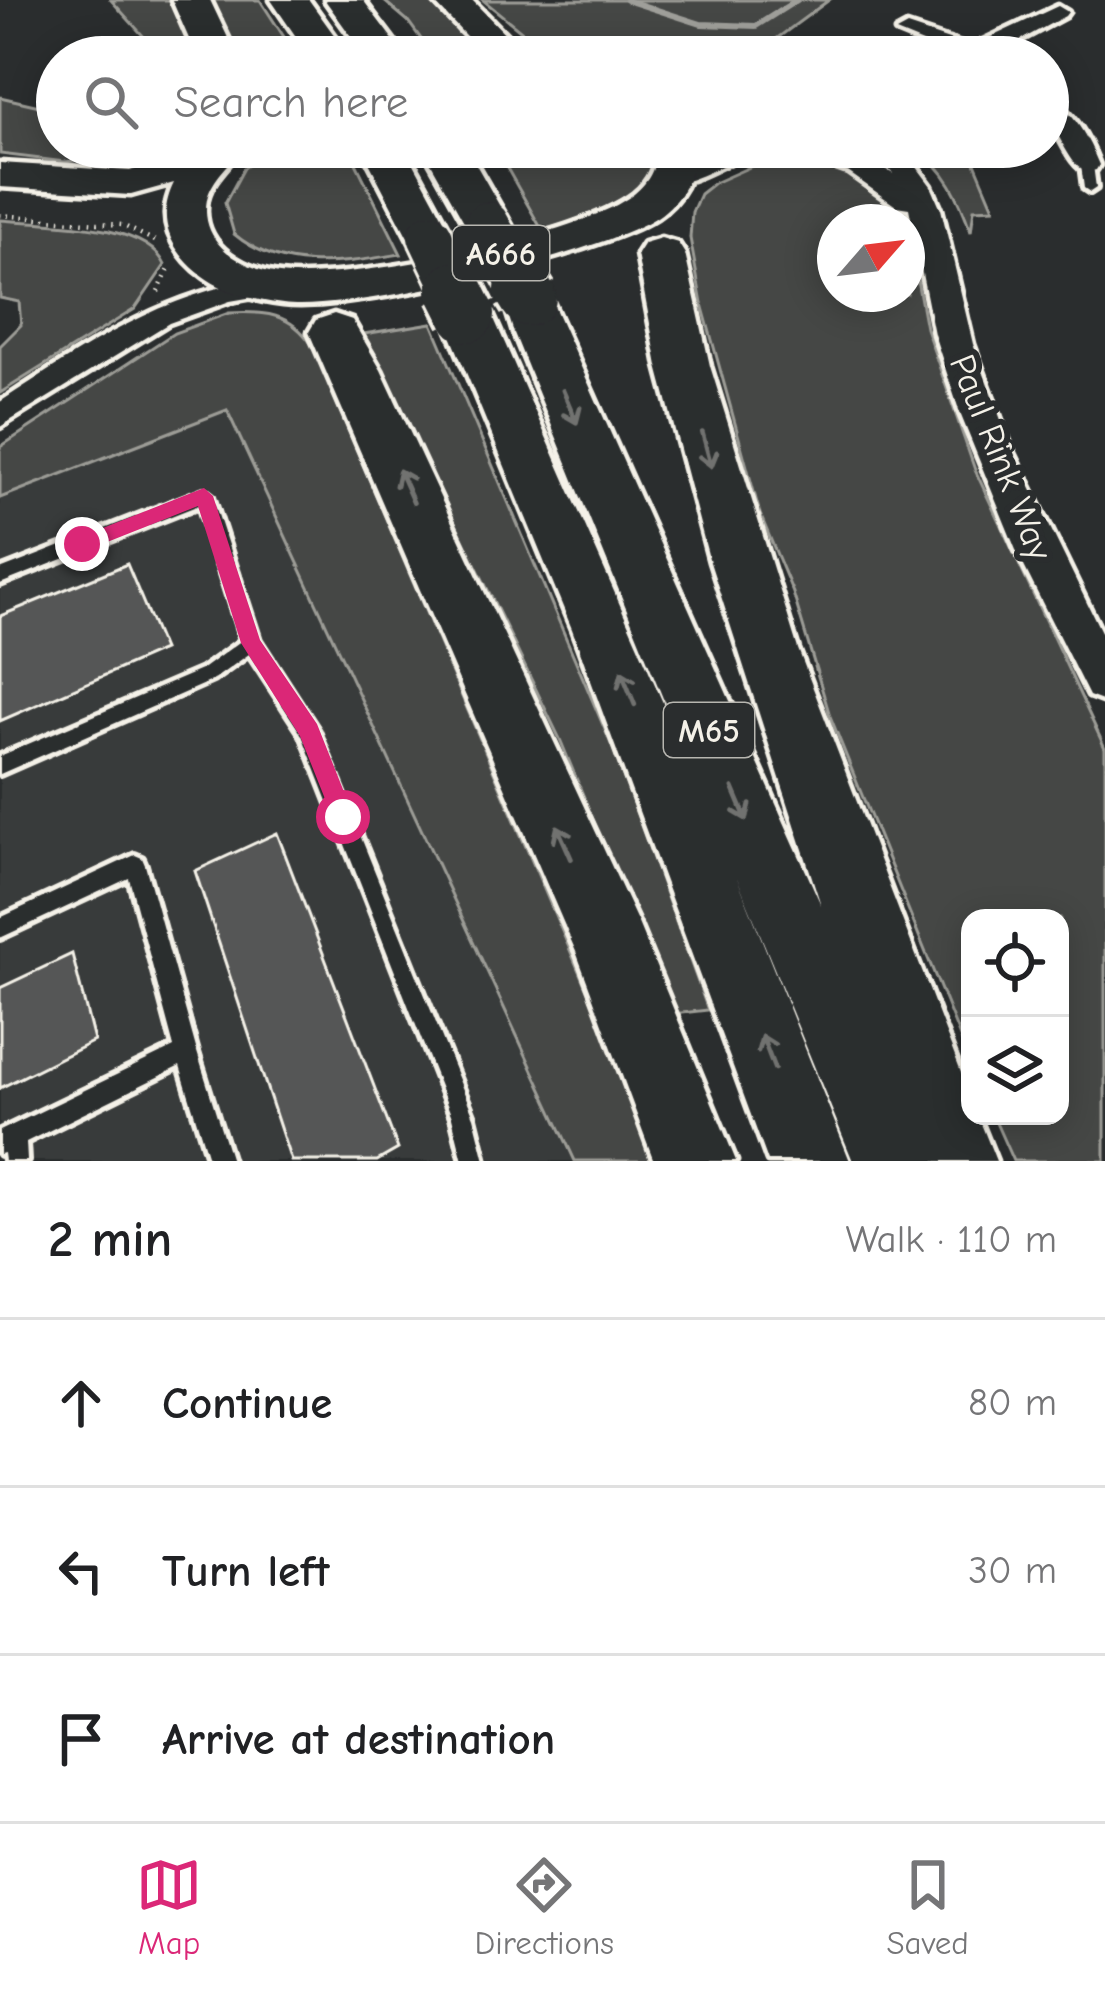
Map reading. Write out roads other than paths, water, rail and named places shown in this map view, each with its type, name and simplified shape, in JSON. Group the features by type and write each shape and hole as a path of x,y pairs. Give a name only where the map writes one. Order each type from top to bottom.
{"highway":[{"path":"191,0 207,36"},
{"path":"290,0 315,36"},
{"path":"344,0 371,36"},
{"path":"451,0 492,36"},
{"path":"0,175 130,182 170,168"},
{"path":"178,248 186,202 207,168"},
{"name":"M65","path":"394,168 430,236 498,306 538,333 894,1161"},
{"name":"M65","path":"456,168 487,224 498,306 550,494 809,1161"},
{"path":"661,254 670,171"},
{"name":"A666","path":"0,203 134,214 178,248 294,303 583,234 621,220 670,171"},
{"name":"M65","path":"661,254 668,308 734,547 812,783 955,1161"},
{"path":"294,303 355,370 612,950 695,1161"}],"street":[{"path":"1013,36 1058,12"},
{"path":"907,32 918,36"},
{"path":"1069,130 1089,176"},
{"path":"1076,138 1105,133"},
{"path":"864,168 905,196 929,221"},
{"name":"Paul Rink Way","path":"904,168 915,180 929,221 953,338 980,416 1029,530 1105,682"},
{"path":"0,416 163,302 192,272 178,248"},
{"path":"163,302 226,291 294,303"}],"lane":[{"path":"0,577 204,496 251,643 309,731 463,1117 474,1161"},
{"path":"0,765 207,675 251,643"},
{"path":"0,928 135,865 220,1161"},
{"path":"16,1161 7,1140 186,1052"}],"waterway":[{"path":"626,0 701,24 756,26 797,0"}]}
